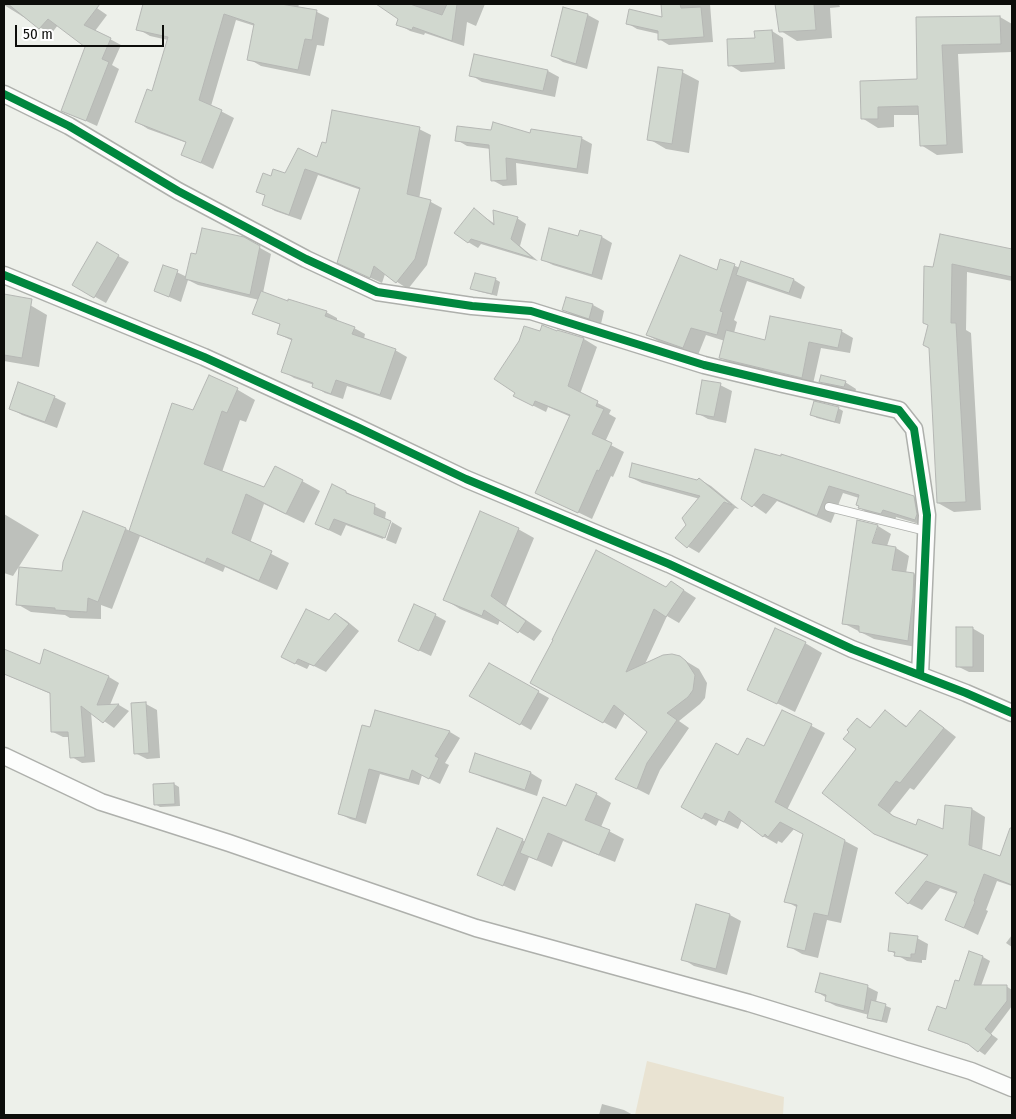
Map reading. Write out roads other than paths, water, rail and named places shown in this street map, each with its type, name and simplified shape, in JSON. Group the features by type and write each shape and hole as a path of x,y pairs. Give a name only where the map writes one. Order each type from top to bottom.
{"street":[{"path":"4,94 69,126 178,191 306,259 377,292 472,306 531,311 704,365 899,410 914,429 927,515 920,675"},
{"path":"4,275 204,357 466,479 669,564 852,650 920,675 1012,713"},
{"path":"4,756 101,802 229,842 476,928 759,1006 971,1072 1012,1088"}],"lane":[{"path":"829,507 926,531"}]}
